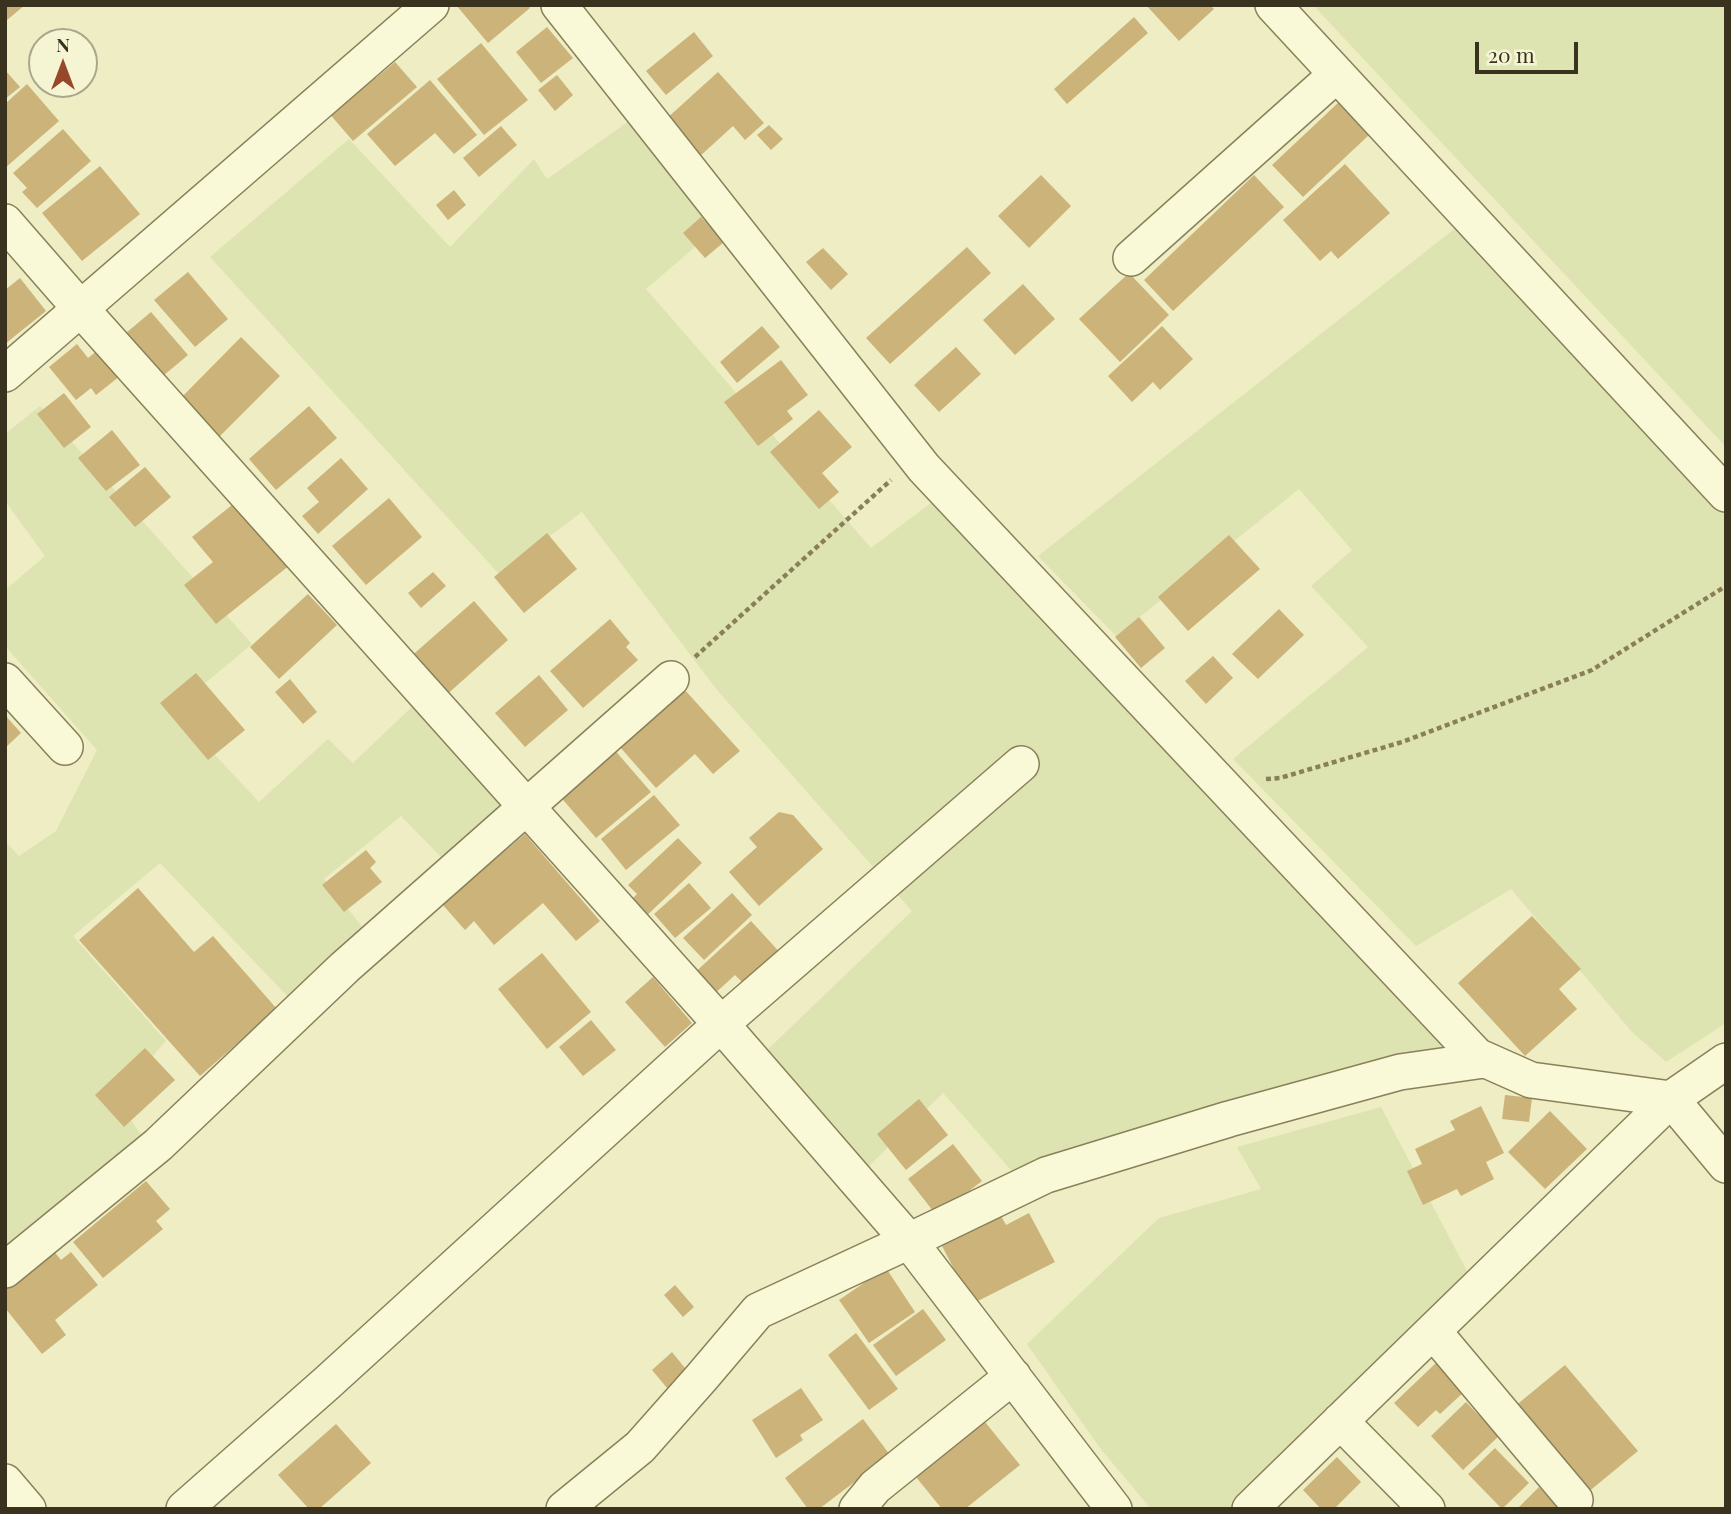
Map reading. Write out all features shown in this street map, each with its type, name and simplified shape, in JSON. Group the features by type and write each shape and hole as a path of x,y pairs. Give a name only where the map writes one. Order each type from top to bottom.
{"street":[{"path":"5,374 431,5"},
{"path":"559,5 923,468 1477,1056 1531,1080 1671,1099 1726,1165"},
{"path":"1273,5 1726,494"},
{"path":"1131,258 1337,74"},
{"path":"5,222 721,1024 909,1241 1114,1509"},
{"path":"5,1270 158,1144 345,967 671,679"},
{"path":"5,681 65,747"},
{"path":"184,1509 337,1374 721,1024 1021,764"},
{"path":"564,1509 640,1447 758,1311 1046,1175 1229,1119 1400,1072 1484,1060"},
{"path":"1250,1509 1671,1099 1726,1061"},
{"path":"1433,1331 1575,1500"},
{"path":"857,1509 875,1487 1013,1376"},
{"path":"1340,1421 1427,1509"},
{"path":"5,1482 28,1509"}],"path":[{"path":"671,679 916,458"},
{"path":"1220,783 1280,778 1390,745 1592,670 1726,586"}],"green space":[{"path":"1313,5 1726,5 1726,447"},
{"path":"632,119 717,228 646,289 871,548 935,500 1458,1055 1141,1133 1011,1170 943,1093 868,1167 765,1052 912,911 717,690 582,512 499,574 210,257 349,139 450,247 534,159 547,179"},
{"path":"1458,226 1726,513 1726,1023 1666,1062 1632,1032 1511,889 1416,946 1233,759 1368,647 1311,586 1352,550 1299,489 1116,636 1038,556"},
{"path":"40,406 252,644 173,710 259,802 328,739 353,763 417,702 511,803 445,861 401,816 324,879 368,934 294,1003 160,863 73,936 166,1041 115,1098 142,1136 5,1251 5,841 19,856 56,831 97,750 5,646 5,590 45,556 5,501 5,434"},
{"path":"1381,1107 1469,1275 1233,1509 1151,1509 1100,1448 1027,1344 1159,1218 1261,1189 1237,1147"}],"building":[{"path":"5,5 25,5 7,20"},
{"path":"456,5 528,5 530,8 488,43"},
{"path":"1146,5 1210,5 1214,9 1179,41"},
{"path":"1134,17 1148,33 1067,104 1054,89"},
{"path":"547,27 573,58 541,83 516,52"},
{"path":"694,32 713,56 666,95 646,71"},
{"path":"481,43 528,100 484,135 437,79"},
{"path":"395,62 417,87 353,141 328,112 373,74 376,78"},
{"path":"5,70 20,87 5,99"},
{"path":"718,72 764,123 745,140 733,126 699,157 665,120"},
{"path":"557,75 573,95 555,111 538,90"},
{"path":"430,80 477,135 454,154 435,133 395,166 367,134"},
{"path":"27,84 28,98 39,98 59,121 5,168 5,104"},
{"path":"1339,102 1370,134 1303,197 1272,165"},
{"path":"769,125 783,139 771,150 757,135"},
{"path":"501,126 517,145 479,177 463,158"},
{"path":"63,129 91,161 37,208 22,192 27,188 13,173"},
{"path":"1345,164 1390,213 1338,259 1331,251 1320,261 1283,220"},
{"path":"100,166 140,214 82,261 42,213"},
{"path":"1041,175 1071,206 1029,248 998,216"},
{"path":"1254,175 1284,207 1173,311 1144,280"},
{"path":"454,190 466,205 448,220 436,205"},
{"path":"701,217 724,242 705,258 683,233"},
{"path":"967,247 991,273 890,364 866,338"},
{"path":"823,248 848,274 831,290 806,262"},
{"path":"188,272 228,319 195,347 154,300"},
{"path":"1129,273 1169,315 1120,362 1079,319"},
{"path":"20,278 46,311 5,344 5,290"},
{"path":"1023,284 1055,319 1015,355 983,320"},
{"path":"151,312 188,355 157,381 120,338"},
{"path":"762,326 780,347 737,383 720,362"},
{"path":"1162,326 1193,359 1160,390 1153,382 1132,402 1108,376"},
{"path":"241,337 280,376 218,438 179,400"},
{"path":"77,344 88,358 98,350 120,376 96,395 91,388 76,400 49,367"},
{"path":"956,347 981,374 939,412 914,385"},
{"path":"781,360 808,395 787,411 793,419 758,446 724,402"},
{"path":"64,393 91,427 64,448 37,414"},
{"path":"309,406 337,438 276,490 249,459"},
{"path":"819,410 852,447 822,473 839,492 819,509 770,452"},
{"path":"112,430 140,465 106,491 78,458"},
{"path":"341,458 368,489 318,534 302,516 319,502 307,488"},
{"path":"145,467 171,497 135,527 109,497"},
{"path":"389,498 422,537 366,585 332,546"},
{"path":"237,501 290,565 216,624 184,585 213,562 192,537"},
{"path":"547,533 577,569 524,613 494,577"},
{"path":"1229,535 1260,569 1188,631 1158,597"},
{"path":"433,572 446,586 421,608 408,593"},
{"path":"308,594 337,625 279,679 250,647"},
{"path":"474,601 508,640 443,698 408,659"},
{"path":"1279,609 1304,635 1258,679 1232,654"},
{"path":"1139,617 1165,648 1141,668 1115,637"},
{"path":"610,619 630,643 626,647 638,660 583,708 550,671"},
{"path":"1213,656 1233,678 1206,704 1185,681"},
{"path":"196,673 245,730 208,760 160,703"},
{"path":"539,675 568,710 525,747 495,713"},
{"path":"290,679 317,712 303,724 275,692"},
{"path":"684,689 740,751 713,774 695,754 656,788 620,747"},
{"path":"5,715 21,733 5,748"},
{"path":"612,747 651,792 596,838 558,794"},
{"path":"654,795 680,825 626,870 601,839"},
{"path":"779,812 793,815 823,849 759,906 729,872 757,847 749,838"},
{"path":"525,834 600,921 576,941 543,903 494,945 474,921 465,930 442,904"},
{"path":"678,838 702,863 641,921 626,905 637,894 628,885"},
{"path":"366,850 376,862 370,868 382,882 344,912 322,885"},
{"path":"689,883 711,908 675,938 654,914"},
{"path":"138,888 194,952 213,936 277,1009 200,1076 79,940"},
{"path":"732,893 752,915 704,960 683,938"},
{"path":"1532,916 1581,969 1559,989 1577,1009 1525,1056 1458,983"},
{"path":"751,921 784,957 749,989 735,975 711,997 691,976"},
{"path":"542,953 591,1012 547,1049 498,989"},
{"path":"653,977 692,1023 665,1047 625,1002"},
{"path":"591,1020 616,1050 583,1076 559,1047"},
{"path":"145,1048 175,1080 124,1127 95,1095"},
{"path":"1505,1095 1532,1098 1529,1122 1502,1119"},
{"path":"919,1099 948,1135 906,1170 877,1134"},
{"path":"1481,1106 1504,1153 1486,1162 1494,1179 1461,1196 1457,1189 1423,1205 1407,1171 1422,1164 1415,1149 1455,1130 1450,1121"},
{"path":"1550,1111 1587,1149 1545,1189 1508,1152"},
{"path":"953,1144 982,1181 937,1216 908,1179"},
{"path":"146,1181 170,1209 156,1221 163,1229 103,1278 73,1242"},
{"path":"999,1212 1006,1225 1029,1213 1055,1262 972,1304 940,1242"},
{"path":"52,1249 61,1260 71,1252 98,1285 55,1320 66,1335 42,1354 5,1308 5,1287"},
{"path":"886,1268 915,1312 869,1343 839,1300"},
{"path":"675,1285 694,1307 683,1317 664,1295"},
{"path":"923,1309 946,1340 896,1376 873,1345"},
{"path":"856,1333 898,1389 869,1410 828,1355"},
{"path":"672,1352 693,1378 673,1395 652,1370"},
{"path":"1437,1362 1465,1391 1440,1414 1436,1410 1418,1427 1394,1403"},
{"path":"1565,1365 1638,1451 1587,1493 1514,1407"},
{"path":"801,1388 823,1420 800,1435 803,1440 776,1458 752,1420"},
{"path":"1466,1402 1499,1436 1463,1470 1431,1436"},
{"path":"863,1419 890,1455 819,1509 808,1509 785,1478"},
{"path":"985,1422 1020,1465 965,1509 942,1509 916,1477"},
{"path":"336,1424 371,1463 319,1509 309,1509 278,1475"},
{"path":"1495,1448 1529,1483 1502,1509 1468,1474"},
{"path":"1337,1457 1361,1482 1334,1509 1321,1509 1303,1490"},
{"path":"1539,1487 1560,1509 1517,1509"}]}
